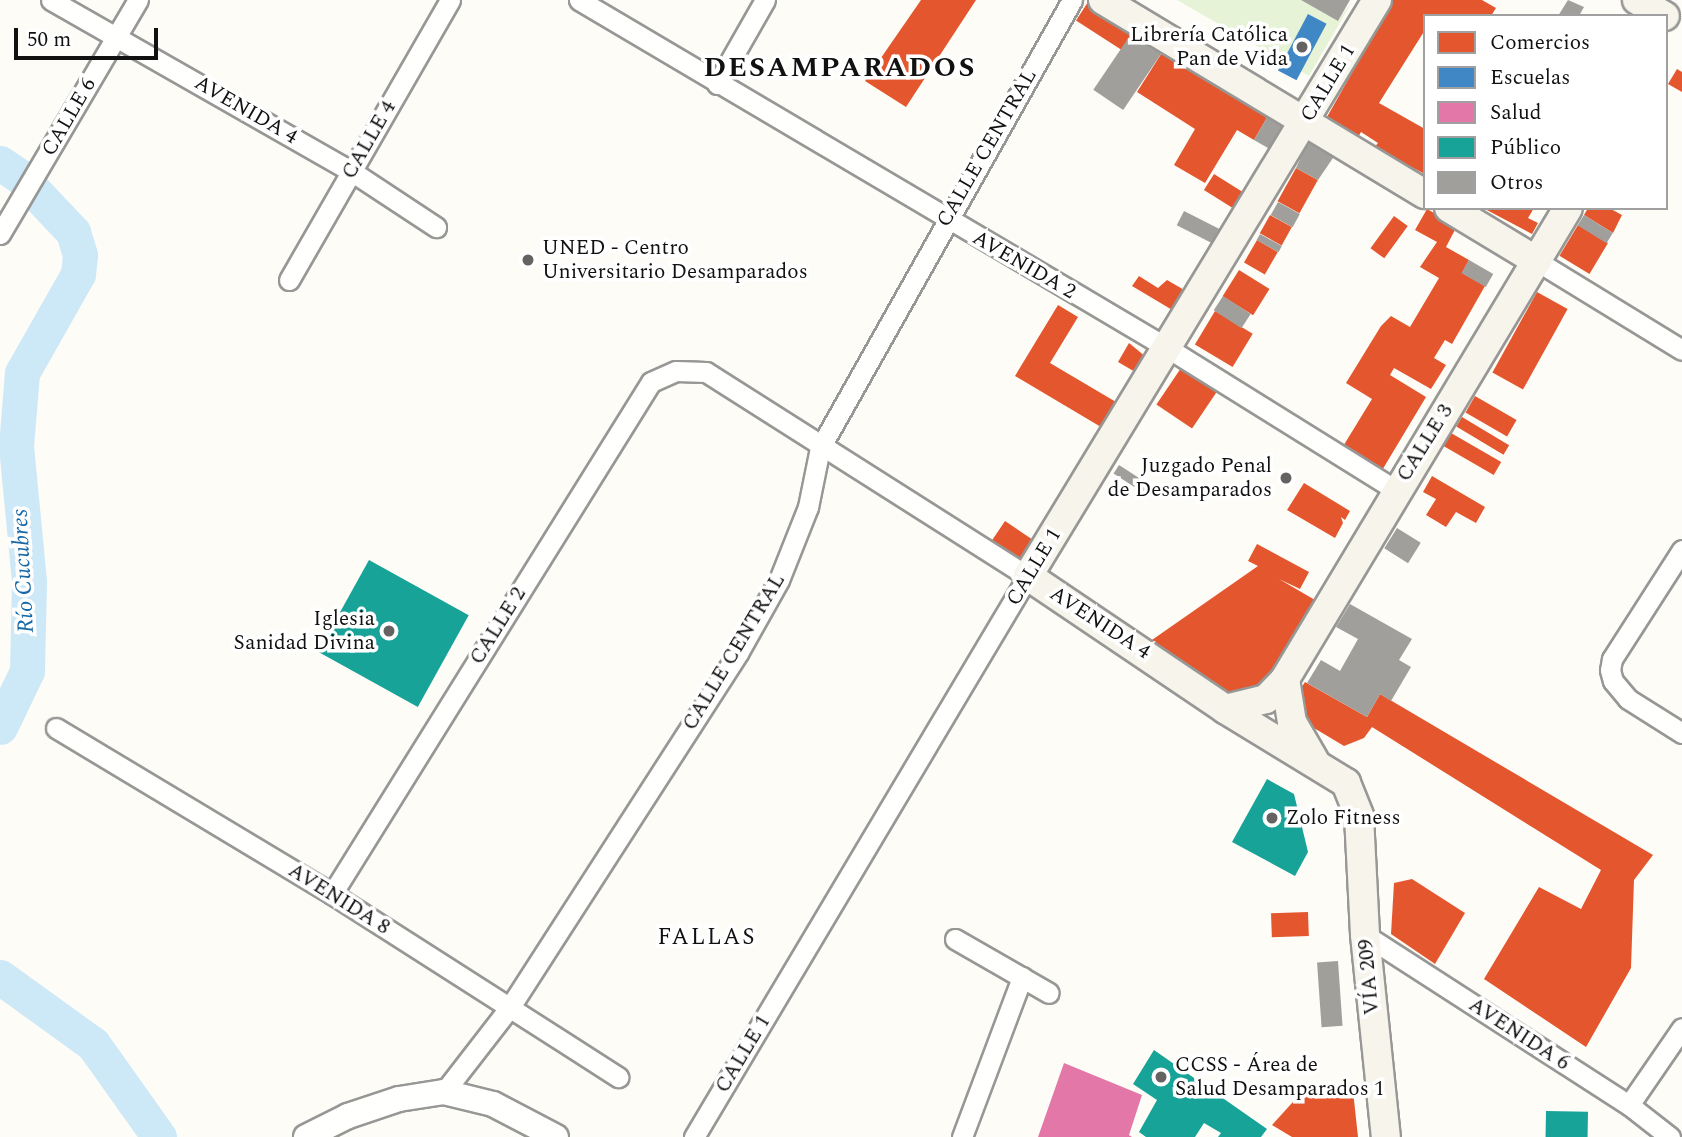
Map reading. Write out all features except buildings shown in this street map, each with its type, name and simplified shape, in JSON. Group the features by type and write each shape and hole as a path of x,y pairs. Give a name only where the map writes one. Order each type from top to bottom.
{"main road":[{"path":"1103,0 1423,193"},
{"name":"CALLE 1","path":"1028,576 1377,0"},
{"path":"1637,0 1660,14"},
{"path":"1452,210 1537,261"},
{"name":"CALLE 3","path":"1225,709 1266,699 1284,679 1395,490 1566,210"},
{"name":"AVENIDA 4","path":"1028,576 1225,709 1316,762 1346,783 1359,816"},
{"path":"1284,679 1292,722 1316,762"},
{"name":"VÍA 209","path":"1359,816 1365,935 1386,1137"}],"street":[{"name":"AVENIDA 4","path":"51,0 351,171 436,227"},
{"name":"CALLE 6","path":"0,233 138,0"},
{"name":"CALLE 4","path":"289,280 450,0"},
{"name":"AVENIDA 2","path":"579,0 945,220 1166,347 1395,490"},
{"path":"717,84 765,0"},
{"name":"CALLE CENTRAL","path":"444,1092 510,1007 738,653 773,590 808,508 820,447 945,220 1072,0"},
{"path":"1537,261 1682,350"},
{"name":"AVENIDA 4","path":"676,371 706,372 820,447 1028,576"},
{"name":"CALLE 2","path":"332,894 651,382 676,371"},
{"path":"1681,553 1612,659 1613,681 1628,699 1682,733"},
{"name":"CALLE 1","path":"694,1137 1028,576"},
{"name":"AVENIDA 8","path":"56,728 332,894 618,1077"},
{"name":"AVENIDA 6","path":"1365,935 1629,1105 1670,1137"},
{"path":"955,939 1049,993"},
{"path":"962,1137 1022,977"},
{"path":"1629,1105 1682,1028"},
{"path":"306,1137 386,1103 444,1092 493,1104 556,1137"}],"green space":[{"path":"1177,0 1301,0 1338,20 1353,0 1309,76"}],"waterway":[{"name":"Río Cucubres","path":"0,163 21,177 73,232 80,255 78,274 22,373 16,446 29,582 27,671 0,727"},
{"name":"Río Cucubres","path":"0,977 93,1044 159,1137"}],"place":[{"name":"Librería Católica Pan de Vida","path":"1302,47"},
{"name":"UNED - Centro Universitario Desamparados","path":"528,260"},
{"name":"Juzgado Penal de Desamparados","path":"1286,478"},
{"name":"Iglesia Sanidad Divina","path":"389,631"},
{"name":"Zolo Fitness","path":"1272,818"},
{"name":"CCSS - Área de Salud Desamparados 1","path":"1161,1077"}],"district":[{"name":"DESAMPARADOS","path":"840,68"},
{"name":"FALLAS","path":"707,938"}]}
